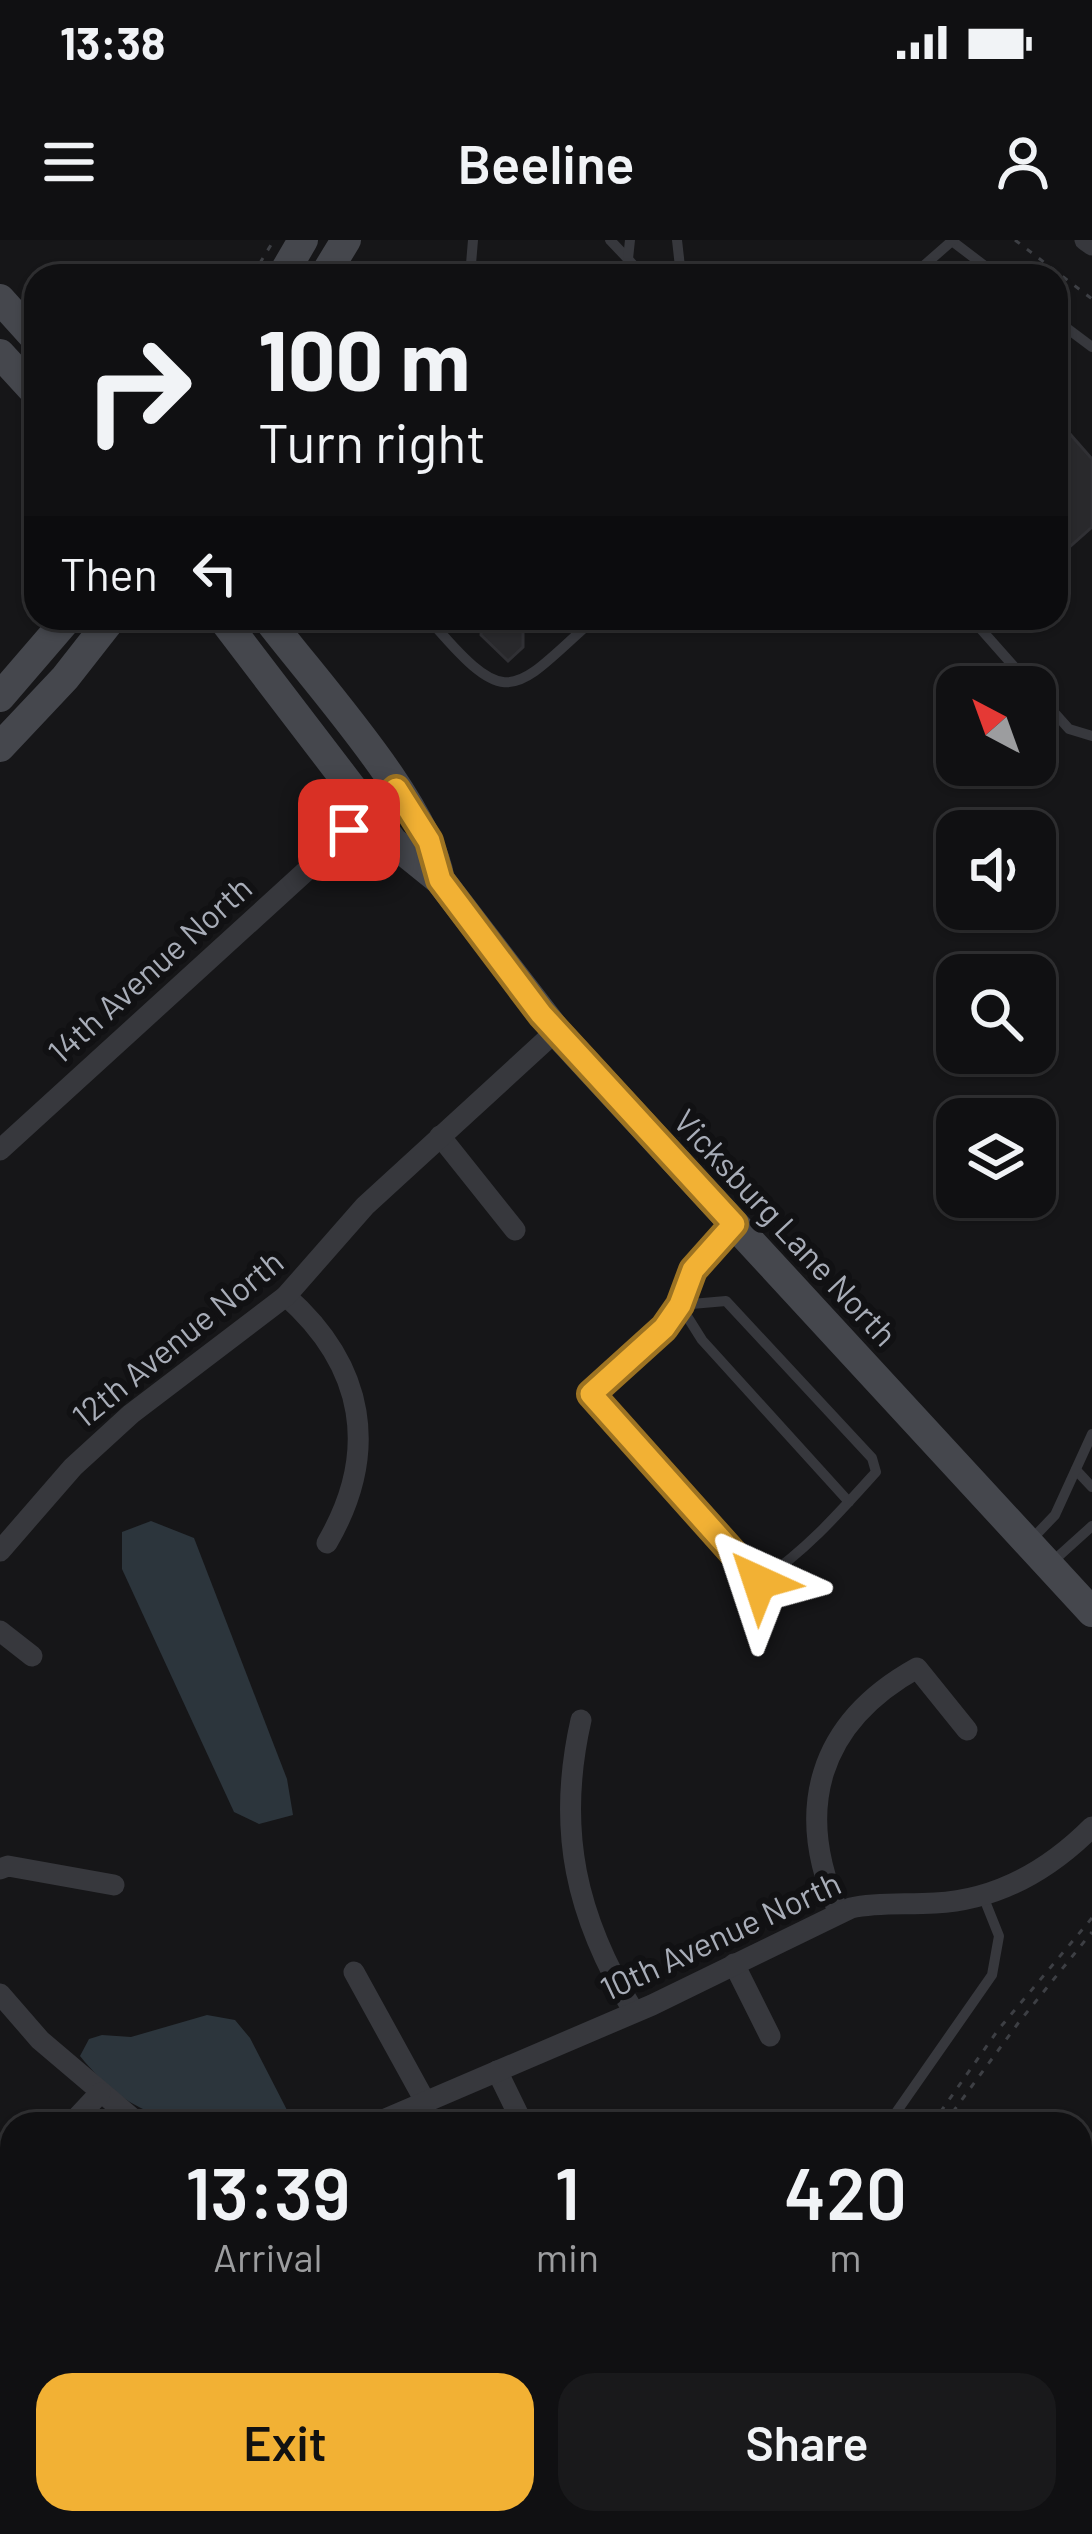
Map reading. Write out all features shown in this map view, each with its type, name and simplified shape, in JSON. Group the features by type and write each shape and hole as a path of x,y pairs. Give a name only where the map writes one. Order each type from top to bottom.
{"main road":[{"path":"0,299 24,326"},
{"path":"0,354 24,380"},
{"path":"0,697 58,630"},
{"path":"6,737 101,630"},
{"path":"6,737 59,706 124,630"},
{"name":"Vicksburg Lane North","path":"228,630 404,853 440,880 556,1031 1092,1612"},
{"name":"Vicksburg Lane North","path":"276,630 396,789 429,841 440,880"}],"street":[{"name":"14th Avenue North","path":"0,1150 396,789"},
{"name":"12th Avenue North","path":"0,1551 73,1467 130,1414 286,1296 365,1206 556,1031"},
{"path":"440,1136 515,1230"},
{"path":"286,1296 312,1319 333,1348 349,1377 357,1411 356,1480 327,1543"},
{"path":"0,1631 32,1656"},
{"path":"839,1912 816,1844 815,1808 822,1772 837,1739 885,1686 917,1668 968,1730"},
{"path":"581,1720 570,1796 578,1888 591,1932 634,2012"},
{"name":"10th Avenue North","path":"401,2112 634,2012 839,1912 875,1903 938,1903 982,1896 1045,1867 1092,1827"},
{"path":"0,1869 8,1866 114,1885"},
{"path":"734,1964 770,2036"},
{"path":"354,1972 425,2101"},
{"path":"0,1994 40,2040 124,2112"},
{"path":"497,2071 517,2112"},
{"path":"82,2112 100,2093"}],"lane":[{"path":"610,240 632,264"},
{"path":"628,259 629,240"},
{"path":"926,264 953,241 983,264"},
{"path":"438,630 472,670 492,680 514,683 530,677 582,630"},
{"path":"982,630 1014,666"},
{"path":"1056,714 1069,729 1092,736"},
{"path":"680,1305 726,1301 872,1458 876,1472 782,1568 759,1582 591,1394 664,1328 680,1305 693,1270 734,1224"},
{"path":"680,1305 702,1340 849,1502"},
{"path":"1038,1554 1092,1434"},
{"path":"1076,1471 1092,1487"},
{"path":"1038,1554 1092,1526"},
{"path":"896,2112 992,1975 999,1936 982,1896"}],"path":[{"path":"1015,240 1047,264"},
{"path":"1068,280 1092,298"},
{"path":"940,2112 998,2030 1092,1918"},
{"path":"953,2112 1018,2021 1092,1932"}],"shaded area":[{"path":"151,1521 194,1538 287,1779 293,1815 259,1824 234,1812 122,1569 122,1532"},
{"path":"207,2015 235,2020 250,2038 288,2112 148,2111 103,2081 80,2056 89,2039 131,2037"}],"building":[{"path":"1068,432 1092,459 1092,527 1068,548"},
{"path":"481,630 523,630 523,647 508,661"}],"route":[{"path":"349,830 396,789 436,855 440,880 541,1014 734,1224 705,1252 664,1328 591,1394 759,1582"}]}
